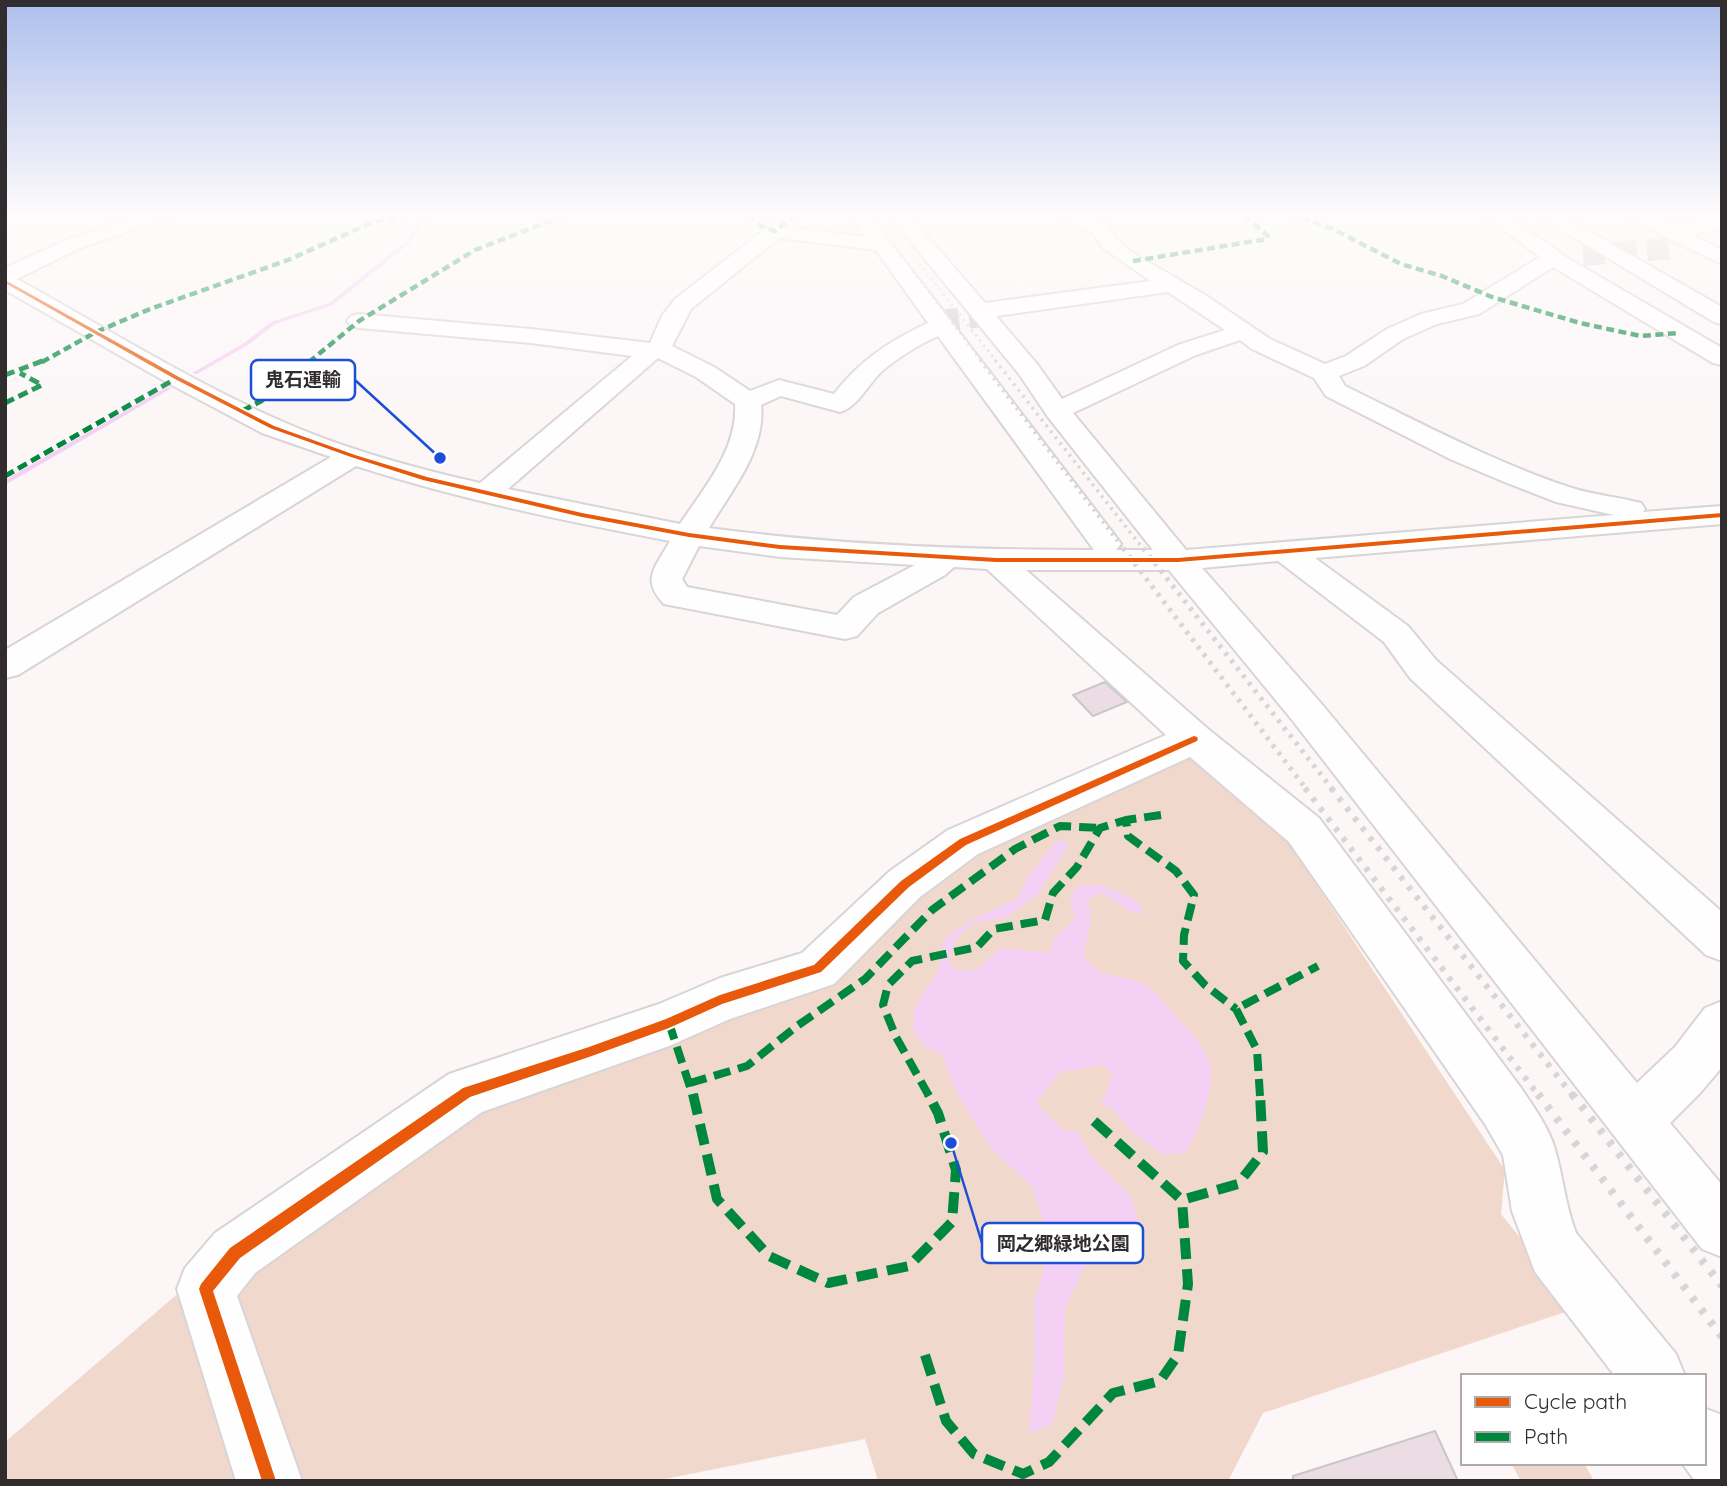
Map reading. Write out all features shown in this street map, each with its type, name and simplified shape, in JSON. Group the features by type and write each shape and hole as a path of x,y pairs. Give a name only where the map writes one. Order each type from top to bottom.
{"main road":[{"path":"13,283 177,378 272,427 353,456 485,494 689,535 780,547 996,560 1178,560 1722,514"},
{"path":"485,494 655,350 683,304 709,283"},
{"path":"909,283 1105,544"},
{"path":"956,283 1028,369 1057,411 1178,560 1306,711 1722,1229"},
{"path":"1169,283 1261,344 1324,373 1335,391 1460,453 1566,496 1626,507 1722,540"},
{"path":"1324,373 1355,361 1406,329 1429,319 1471,309 1512,283"},
{"path":"1606,283 1722,358"},
{"path":"1664,283 1722,317"},
{"path":"1700,283 1722,296"},
{"path":"979,311 1172,285"},
{"path":"359,321 655,350 705,372 748,401"},
{"path":"748,401 779,388 840,404 856,380 890,351 940,326"},
{"path":"1057,411 1101,388 1187,350 1242,332"},
{"path":"748,401 750,424 739,454 689,535 667,579 668,588 676,596 845,628 866,605 934,568 947,556"},
{"path":"5,666 353,456"},
{"path":"1056,480 1100,462"},
{"path":"1285,551 1396,634 1423,669 1722,941"},
{"path":"996,560 1194,739 1304,831 1503,1106 1528,1147 1540,1211 1555,1252 1652,1374"},
{"path":"269,1481 206,1289 235,1253 467,1092 589,1052 720,1000 817,969 905,884 962,842 1194,739"},
{"path":"1633,1119 1667,1094 1722,1024"},
{"path":"1706,1442 1722,1462"}],"shaded area":[{"path":"1188,752 1283,834 1505,1170 1501,1214 1577,1308 1263,1413 1228,1481 878,1481 865,1439 655,1481 5,1481 5,1442 203,1272 453,1115 826,982 970,848"},
{"path":"1058,839 1069,844 1038,894 1006,918 975,922 956,938 948,961 957,971 976,970 1001,948 1050,953 1055,938 1075,918 1070,900 1075,888 1092,885 1115,891 1138,902 1143,914 1129,911 1102,892 1088,900 1090,928 1083,955 1101,972 1138,982 1158,996 1191,1033 1207,1056 1211,1081 1203,1114 1186,1153 1164,1155 1131,1131 1112,1108 1101,1105 1113,1075 1103,1065 1060,1072 1036,1103 1063,1130 1078,1132 1090,1155 1130,1196 1139,1221 1123,1248 1085,1265 1065,1309 1064,1376 1052,1425 1029,1433 1034,1368 1034,1303 1044,1268 1046,1233 1033,1188 990,1147 958,1095 941,1053 924,1047 913,1029 915,1006 939,970 943,941 983,914 1017,899 1028,877"},
{"path":"1512,1465 1585,1465 1594,1481 1521,1481"}],"building":[{"path":"1105,682 1127,702 1093,716 1073,695"},
{"path":"1435,1431 1458,1481 1293,1481 1293,1476"}],"waterway":[{"path":"195,373 246,344 273,323 331,304 357,283"},
{"path":"5,483 169,388"}],"tunnel":[{"path":"937,321 983,316"}],"railway":[{"path":"922,283 982,362"},
{"path":"935,283 997,362"},
{"path":"980,360 1124,550"},
{"path":"995,360 1144,550"},
{"path":"1123,548 1307,790"},
{"path":"1143,548 1333,790"},
{"path":"1305,788 1539,1096"},
{"path":"1331,788 1573,1096"},
{"path":"1538,1094 1722,1337"},
{"path":"1572,1094 1722,1286"}],"marked path":[{"path":"5,375 41,363 123,320 222,283"},
{"path":"242,411 261,401 359,321 421,283"},
{"path":"1459,283 1492,297 1580,323 1641,336 1678,333"},
{"path":"5,403 42,385 20,373"},
{"path":"5,476 177,378"},
{"path":"1161,815 1126,820 1128,836 1176,871 1194,895 1184,935 1183,961 1205,985 1236,1009"},
{"path":"669,1023 690,1083 717,1199 769,1256 828,1283 909,1266 952,1222 956,1170 938,1113 896,1037 883,1005 888,985 912,961 977,947 994,929 1045,920 1053,893 1077,867 1100,828 1126,820"},
{"path":"690,1083 747,1066 797,1026 865,979 932,910 1015,849 1060,826 1100,828"},
{"path":"1094,1121 1182,1200 1238,1184 1263,1152 1257,1050 1236,1009 1318,966"},
{"path":"925,1355 946,1421 974,1454 1023,1474 1049,1462 1113,1393 1160,1381 1178,1355 1188,1284 1182,1200"}],"cycle path":[{"path":"9,283 177,378 272,427 425,479 582,515 689,535 780,547 996,560 1178,560 1722,515"},
{"path":"269,1481 206,1289 235,1253 467,1092 669,1023 720,1000 817,969 905,884 963,842 1194,739"}],"place":[{"name":"鬼石運輸","path":"440,458"},
{"name":"岡之郷緑地公園","path":"951,1143"}]}
